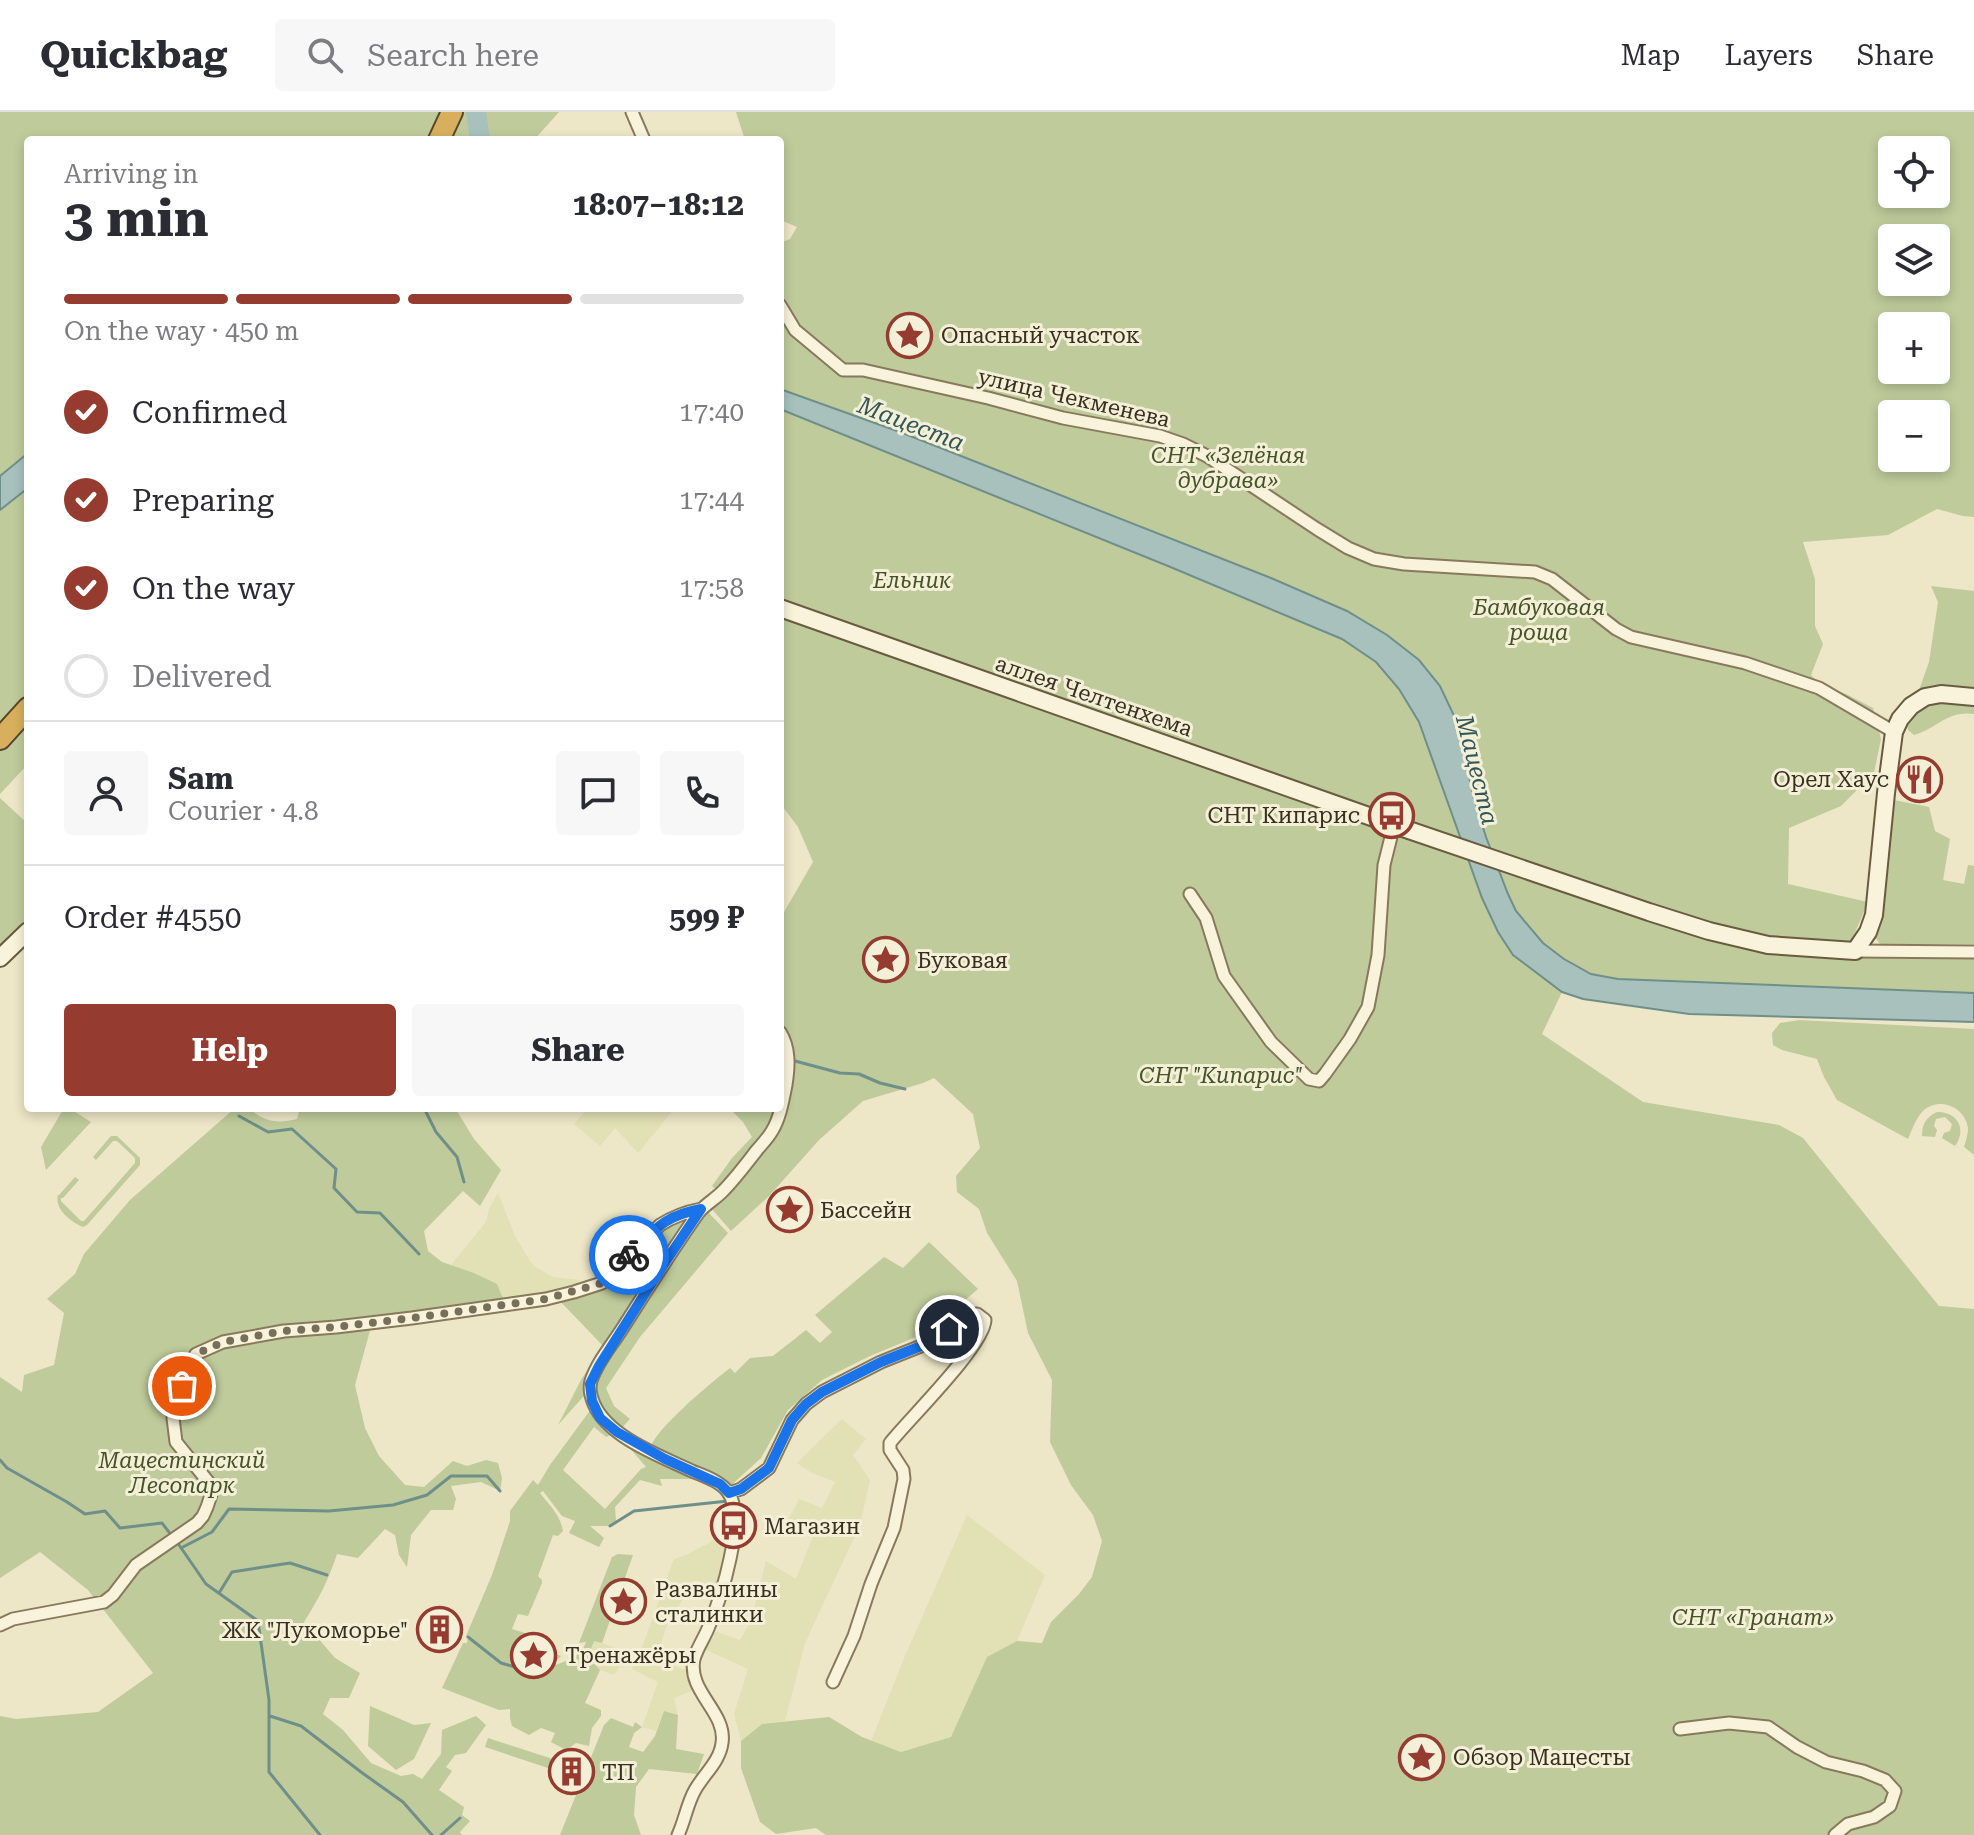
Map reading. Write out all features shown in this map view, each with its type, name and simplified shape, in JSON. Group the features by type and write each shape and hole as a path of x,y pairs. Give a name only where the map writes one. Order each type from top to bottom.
{"highway":[{"path":"441,136 452,112"},
{"path":"0,739 24,712"}],"main road":[{"name":"аллея Челтенхема","path":"784,609 1394,825 1709,931 1768,945 1855,951"},
{"path":"1855,951 1868,932 1874,915 1894,732 1900,719 1911,706 1925,697 1941,694 1974,697"},
{"path":"0,958 24,935"}],"street":[{"path":"632,112 642,136"},
{"name":"улица Чекменева","path":"784,312 795,330 843,370 863,370 1063,418 1160,436 1207,456 1317,529 1374,559 1451,568 1535,572 1552,579 1616,629 1631,637 1745,663 1819,688 1894,732"},
{"path":"1190,894 1206,918 1224,976 1271,1042 1309,1079 1319,1081 1350,1039 1368,1007 1378,955 1384,865 1394,825"},
{"name":"аллея Челтенхема","path":"1855,951 1974,952"},
{"path":"784,1038 788,1056 784,1093"},
{"path":"678,1835 693,1793 719,1756 723,1740 720,1724 699,1688 694,1659 711,1623 726,1577 736,1519 735,1507 729,1493 720,1484 665,1459 617,1432 600,1418 592,1401 590,1384 701,1209 737,1175 773,1130 779,1112"},
{"path":"0,1625 13,1619 104,1602 136,1565 203,1516 211,1495 210,1484 176,1442 173,1428 188,1367 196,1354 223,1342 284,1331 427,1316 574,1292 602,1283 669,1218 701,1209"},
{"path":"729,1493 741,1489 769,1468 792,1420 822,1392 881,1362 931,1342 966,1316 977,1314 985,1320 985,1327 963,1359 890,1443 890,1450 903,1470 904,1479 894,1528 854,1636 833,1682"},
{"path":"1680,1729 1729,1723 1768,1727 1826,1762 1885,1780 1895,1791 1890,1806 1874,1817 1848,1824 1835,1835"}],"shaded area":[{"path":"584,1112 672,1112 638,1153 615,1128 600,1146 574,1124"},
{"path":"498,1193 515,1236 530,1261 553,1277 580,1280 574,1292 509,1303 497,1284 450,1266 486,1222"},
{"path":"842,1419 866,1439 853,1455 870,1480 860,1525 805,1643 785,1721 762,1724 741,1741 734,1714 748,1669 700,1647 708,1629 740,1640 751,1621 766,1561 796,1579 813,1536 784,1528 799,1499 822,1508 835,1482 797,1463"},
{"path":"967,1515 1045,1575 1017,1641 987,1657 951,1737 901,1752 871,1741"},
{"path":"724,1531 733,1536 722,1590 695,1580 667,1625 656,1659 694,1673 699,1688 674,1698 678,1715 664,1711 656,1731 642,1727 658,1682 632,1669 674,1559 709,1543"},
{"path":"594,1640 624,1651 622,1663 614,1675 600,1670 588,1657"}],"green space":[{"path":"0,112 559,112 538,136 24,136 24,456 0,476"},
{"path":"736,112 1974,112 1974,517 1937,509 1888,535 1803,542 1815,579 1815,626 1823,644 1811,675 1820,685 1873,708 1881,739 1874,773 1841,806 1789,828 1788,884 1868,902 1848,949 1974,954 1974,993 1618,979 1591,974 1564,959 1543,943 1516,911 1474,799 1457,722 1419,660 1387,635 1347,611 900,432 784,390 784,241 790,239 797,227 784,221 784,136 744,136"},
{"path":"784,411 1342,639 1376,662 1399,689 1419,722 1482,898 1498,932 1513,955 1562,992 1542,1034 1643,1102 1779,1125 1803,1138 1939,1306 1974,1309 1974,1835 826,1835 816,1828 776,1834 760,1822 741,1768 741,1741 762,1724 829,1717 862,1737 901,1752 951,1737 987,1657 1017,1641 1042,1643 1051,1622 1092,1577 1102,1541 1093,1515 1071,1485 1050,1442 1052,1380 1028,1333 1017,1281 987,1233 979,1209 957,1192 956,1176 980,1148 973,1114 934,1078 863,1101 819,1140 769,1196 731,1231 711,1208 720,1193 712,1186 752,1137 733,1112 784,1112 784,912 813,862 798,827 784,808"},
{"path":"24,491 24,768 0,794 0,510"},
{"path":"1931,586 1974,591 1974,714 1949,717 1914,735 1907,724 1929,662 1938,602"},
{"path":"0,798 24,820 24,935 0,958"},
{"path":"1894,800 1929,807 1935,831 1950,839 1943,880 1964,884 1968,865 1974,866 1974,944 1880,944 1875,937"},
{"path":"1799,1020 1974,1029 1974,1155 1964,1147 1968,1130 1966,1121 1957,1109 1950,1106 1936,1104 1923,1111 1908,1139 1837,1100 1817,1059 1773,1045 1772,1033 1780,1023"},
{"path":"62,1112 75,1112 91,1122 46,1170 41,1147"},
{"name":"Мацестинский Лесопарк","path":"230,1112 254,1112 266,1119 284,1121 297,1119 299,1112 457,1112 474,1139 501,1170 480,1206 463,1191 424,1231 428,1251 442,1262 497,1284 502,1296 513,1308 371,1327 355,1385 365,1428 379,1456 405,1485 424,1487 453,1461 467,1466 486,1460 498,1463 502,1478 500,1491 481,1482 451,1486 456,1499 453,1510 431,1510 411,1535 407,1567 399,1555 395,1535 385,1529 358,1558 337,1554 323,1589 304,1622 335,1658 360,1673 349,1698 330,1698 323,1714 343,1730 371,1763 401,1776 413,1774 422,1779 441,1754 442,1730 476,1716 486,1725 466,1753 455,1755 446,1767 452,1771 439,1790 464,1807 462,1815 470,1821 460,1832 462,1835 0,1835 0,1716 16,1719 98,1712 153,1673 88,1590 40,1552 0,1578 0,1377 22,1392 24,1375 54,1365 64,1313 47,1299 75,1274 84,1254 130,1200"},
{"path":"1937,1112 1950,1115 1958,1123 1960,1134 1955,1146 1942,1138 1944,1133 1950,1131 1952,1124 1945,1117 1936,1119 1935,1137 1922,1136 1925,1121"},
{"path":"111,1136 117,1136 140,1158 140,1165 83,1227 61,1210 58,1195 75,1177 79,1180 61,1201 84,1221 135,1163 135,1158 117,1141 113,1141 96,1160 93,1157"},
{"path":"706,1210 728,1233 640,1337 606,1388 614,1406 630,1419 618,1432 650,1449 672,1419 730,1368 735,1373 750,1358 773,1356 806,1330 820,1343 832,1332 815,1315 884,1257 903,1268 929,1242 978,1289 928,1332 822,1380 788,1410 761,1458 726,1490 710,1479 660,1479 662,1486 640,1480 615,1507 616,1521 610,1526 590,1526 604,1538 599,1547 569,1533 575,1521 562,1516 543,1491 540,1493 557,1515 563,1531 558,1536 553,1535 538,1576 542,1583 528,1616 518,1614 512,1629 525,1633 535,1643 529,1660 534,1661 537,1654 543,1656 545,1650 561,1656 552,1666 581,1651 586,1642 579,1643 612,1557 618,1554 633,1555 602,1643 594,1641 588,1657 600,1670 585,1703 601,1710 601,1716 592,1728 589,1746 576,1743 566,1750 551,1742 555,1733 541,1728 529,1735 512,1726 510,1709 499,1710 442,1688 463,1643 467,1643 466,1636 492,1575 510,1521 510,1511 533,1480 538,1485 594,1405 590,1389 558,1425 582,1378 604,1347 559,1300 609,1284 660,1225","holes":["594,1427 606,1437 617,1433 646,1467 605,1509 563,1470"]},
{"path":"370,1706 414,1725 431,1723 414,1759 396,1770 368,1746"},
{"path":"664,1711 678,1715 676,1749 704,1754 697,1774 649,1769 636,1787 634,1815 641,1835 560,1835 604,1725 611,1718 633,1727 635,1722 642,1727 634,1733 629,1747 643,1752 655,1736"},
{"path":"488,1738 568,1764 566,1774 485,1747"}],"water":[{"path":"784,390 900,432 1271,578 1347,611 1387,635 1419,660 1440,686 1457,722 1474,799 1516,911 1543,943 1591,974 1618,979 1974,993 1974,1022 1689,1014 1583,999 1562,992 1513,955 1498,932 1482,898 1419,722 1399,689 1376,662 1342,639 784,411"},
{"path":"24,456 24,491 0,510 0,476"}],"waterway":[{"path":"476,112 479,136"},
{"path":"795,1061 840,1073 859,1074 905,1089"},
{"path":"426,1112 436,1132 457,1157 464,1182"},
{"path":"239,1116 268,1132 292,1129 336,1169 334,1188 357,1212 380,1213 419,1254"},
{"path":"0,1460 7,1468 85,1514 105,1511 120,1528 162,1523 172,1536"},
{"path":"181,1548 212,1532 229,1509 329,1511 393,1505 427,1495 451,1476 487,1476 500,1491"},
{"path":"610,1526 634,1511 728,1501"},
{"path":"177,1542 206,1584 258,1621 269,1700 269,1772 320,1835"},
{"path":"219,1593 232,1572 290,1563 327,1575"},
{"path":"468,1637 501,1663 536,1673 550,1667"},
{"path":"270,1716 301,1726 403,1802 432,1835"},
{"path":"441,1835 460,1818"}],"way so far":[{"path":"182,1386 196,1354 223,1342 284,1331 412,1318 546,1299 602,1283 629,1255"}],"place":[{"name":"Опасный участок","path":"910,335"},
{"name":"Орел Хаус","path":"1920,779"},
{"name":"СНТ Кипарис","path":"1391,815"},
{"name":"Буковая","path":"886,960"},
{"name":"Бассейн","path":"789,1210"},
{"name":"Магазин","path":"733,1526"},
{"name":"Развалины сталинки","path":"624,1602"},
{"name":"ЖК \"Лукоморье\"","path":"439,1630"},
{"name":"Тренажёры","path":"534,1655"},
{"name":"Обзор Мацесты","path":"1422,1757"},
{"name":"ТП","path":"571,1772"}],"route":[{"path":"629,1255 669,1218 701,1209 599,1366 590,1384 592,1401 600,1418 617,1432 665,1459 720,1484 729,1493 741,1489 769,1468 792,1420 822,1392 881,1362 931,1342 949,1329"}],"water label":[{"name":"Мацеста","path":"911,424"},
{"name":"Мацеста","path":"1477,770"}],"park label":[{"name":"СНТ «Зелёная дубрава»","path":"1228,468"},
{"name":"Ельник","path":"912,580"},
{"name":"Бамбуковая роща","path":"1539,620"},
{"name":"СНТ \"Кипарис\"","path":"1221,1075"},
{"name":"СНТ «Гранат»","path":"1753,1617"}]}
